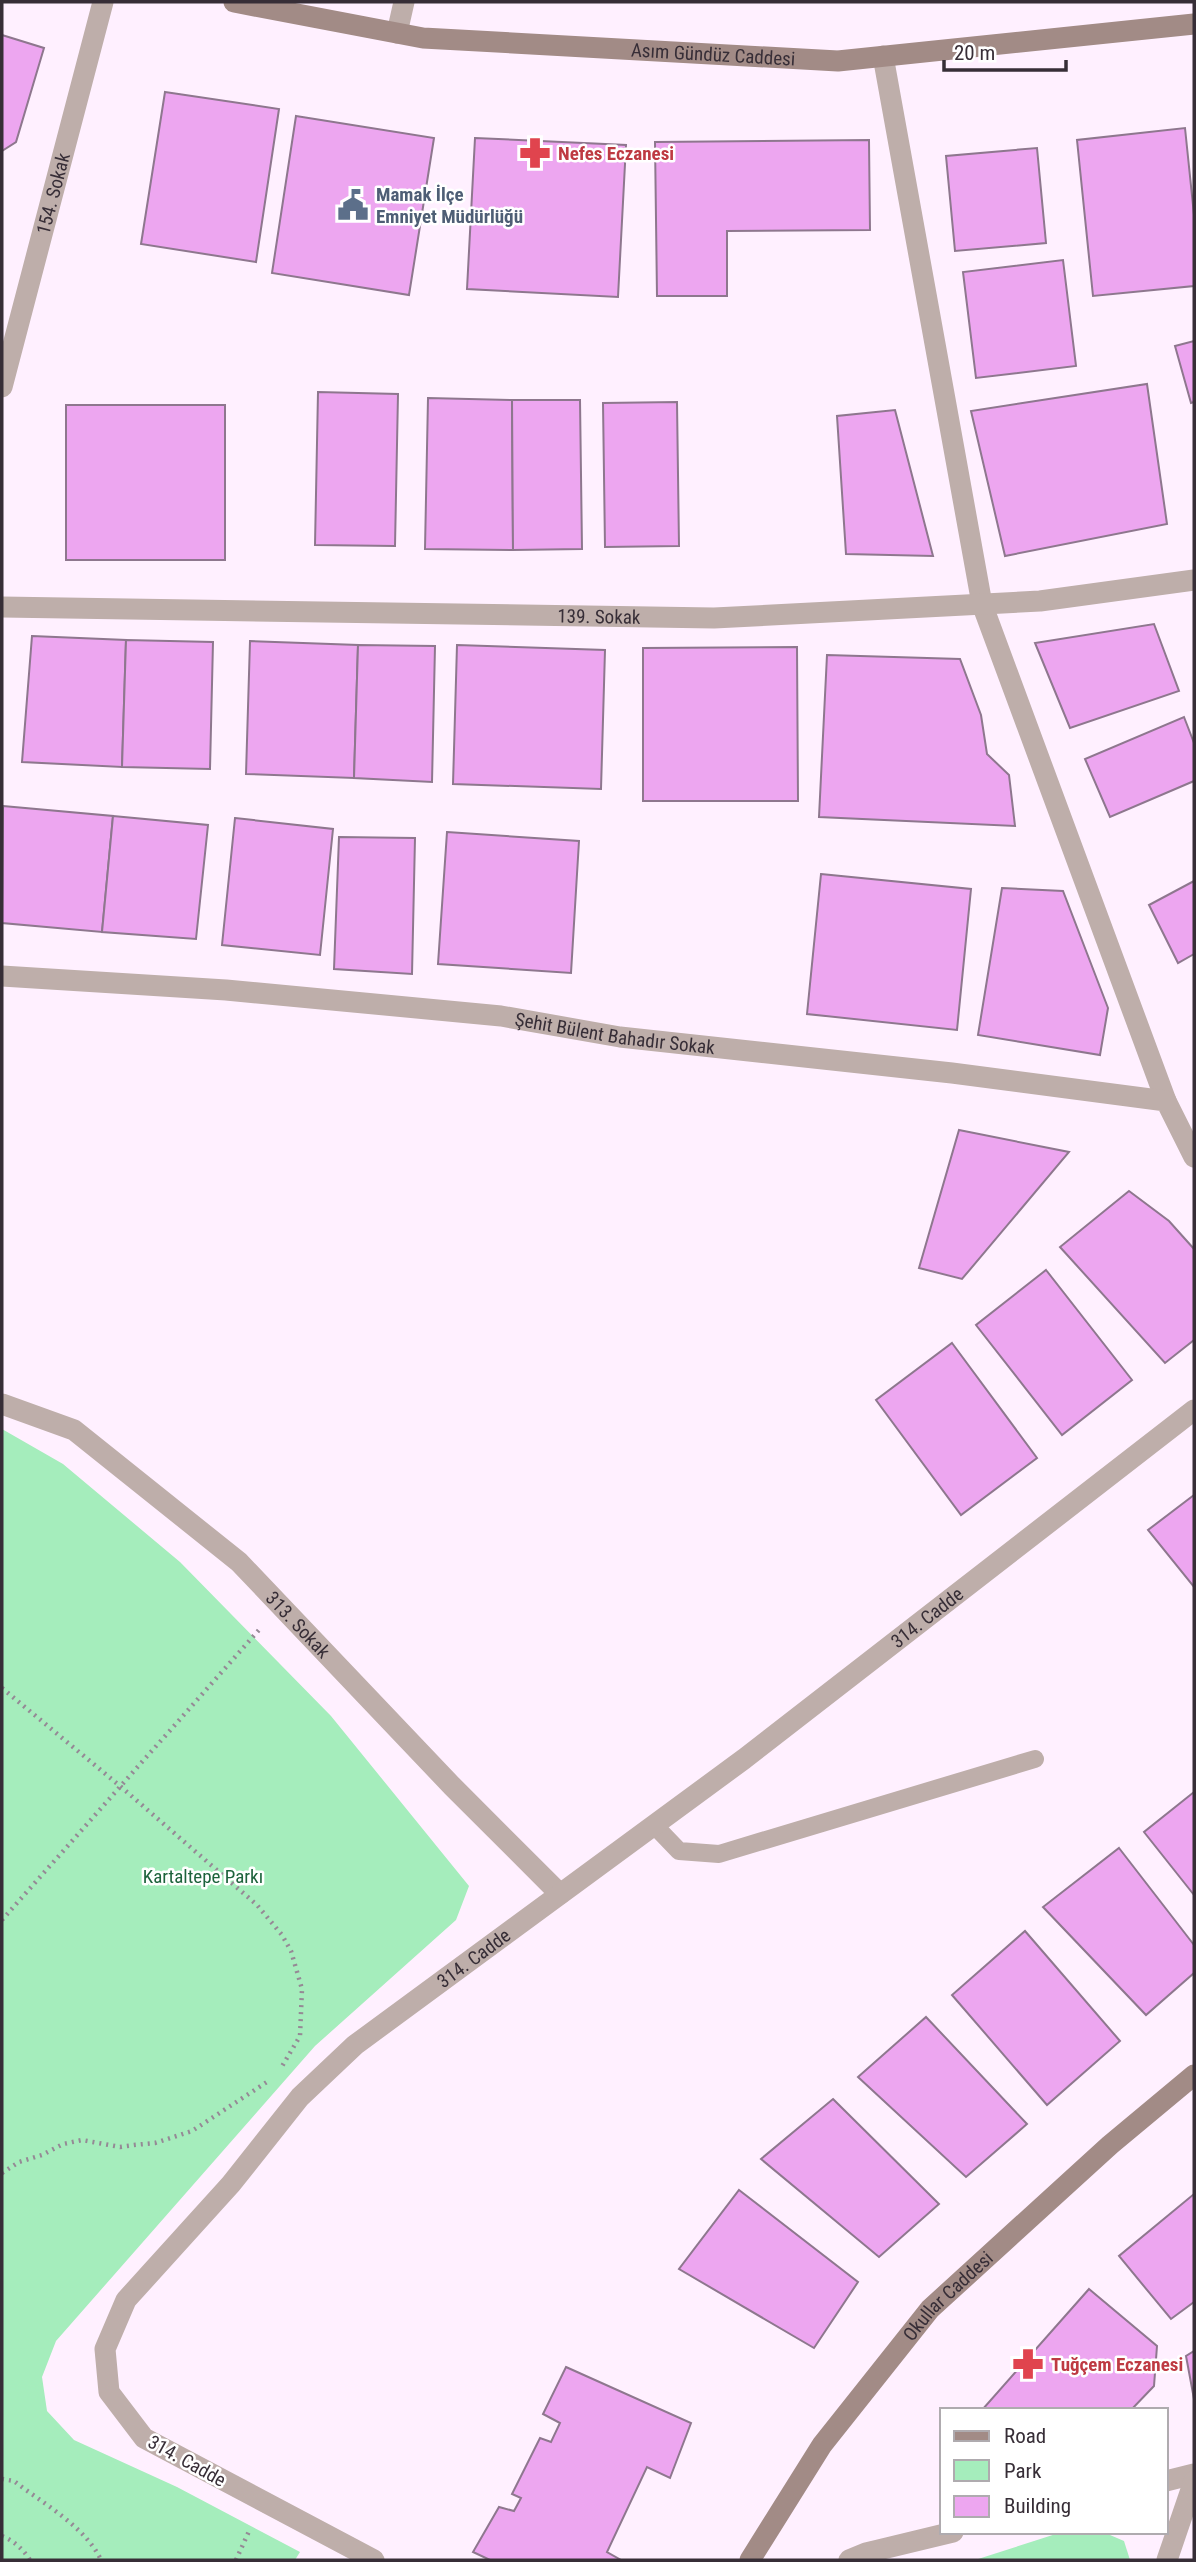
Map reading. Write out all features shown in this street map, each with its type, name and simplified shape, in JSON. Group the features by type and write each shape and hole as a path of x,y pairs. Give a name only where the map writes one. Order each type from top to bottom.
{"street":[{"name":"154. Sokak","path":"2,387 103,2"},
{"name":"Asım Gündüz Caddesi","path":"234,2 424,38 838,61 1194,23"},
{"path":"397,33 404,2"},
{"path":"883,56 982,604 1166,1101 1194,1157"},
{"name":"139. Sokak","path":"2,607 714,618 1040,601 1194,580"},
{"name":"Şehit Bülent Bahadır Sokak","path":"2,976 226,990 502,1016 620,1037 953,1073 1166,1101"},
{"name":"313. Sokak","path":"2,1404 74,1430 239,1562 452,1786 560,1894"},
{"name":"314. Cadde","path":"374,2560 144,2438 109,2392 104,2349 126,2300 231,2184 300,2097 355,2045 744,1759 1194,1410"},
{"name":"Okullar Caddesi","path":"750,2560 822,2445 930,2309 1110,2146 1194,2075"},
{"path":"1168,2480 1194,2474"},
{"path":"1167,2560 1194,2481"},
{"path":"849,2560 866,2553 945,2534"}],"lane":[{"path":"654,1825 679,1852 719,1854 1035,1759"}],"path":[{"path":"2,1920 280,1606"},
{"path":"2,1688 257,1905 282,1935 291,1951 302,1989 300,2036 276,2075 192,2131 155,2143 134,2146 120,2147 82,2140 64,2144 19,2162 2,2173"},
{"path":"2,2479 13,2481 74,2528 96,2550 101,2560"},
{"path":"2,2536 11,2540 30,2560"}],"green space":[{"name":"Kartaltepe Parkı","path":"2,1429 63,1464 180,1562 331,1716 469,1886 456,1920 315,2046 56,2341 42,2377 47,2411 74,2440 177,2487 300,2552 295,2560 2,2560"},
{"path":"1056,2534 1108,2534 1124,2541 1130,2560 975,2560"}],"building":[{"path":"2,35 44,48 16,142 2,151"},
{"path":"165,92 279,109 256,262 141,244"},
{"name":"Mamak İlçe Emniyet Müdürlüğü","path":"296,116 434,138 409,295 272,273"},
{"path":"1185,128 1194,215 1194,286 1093,296 1077,140"},
{"path":"475,138 626,145 618,297 467,289"},
{"path":"869,140 870,230 727,231 727,296 657,296 655,142"},
{"path":"1037,148 1046,243 955,251 946,156"},
{"path":"1063,260 1076,366 976,378 963,272"},
{"path":"1194,341 1194,402 1191,403 1175,346"},
{"path":"1147,384 1167,524 1005,556 971,411"},
{"path":"318,392 398,394 395,546 315,545"},
{"path":"428,398 512,400 513,550 425,549"},
{"path":"512,400 580,400 582,549 513,550"},
{"path":"677,402 679,546 605,547 603,403"},
{"path":"66,405 225,405 225,560 66,560"},
{"path":"895,410 933,556 846,554 837,416"},
{"path":"1154,624 1179,691 1070,728 1035,643"},
{"path":"32,636 126,640 122,767 22,762"},
{"path":"126,640 213,642 210,769 122,767"},
{"path":"250,641 358,645 354,778 246,774"},
{"path":"358,645 435,646 432,782 354,778"},
{"path":"457,645 605,650 601,789 453,784"},
{"path":"797,647 798,801 643,801 643,648"},
{"path":"827,655 960,659 981,715 987,754 1009,775 1015,826 819,817"},
{"path":"1184,717 1194,743 1194,781 1110,817 1085,759"},
{"path":"3,806 113,816 102,932 2,923"},
{"path":"113,816 208,825 196,939 102,932"},
{"path":"235,818 333,829 320,955 222,945"},
{"path":"447,832 579,841 571,973 438,964"},
{"path":"339,837 415,838 412,974 334,969"},
{"path":"821,874 971,889 957,1030 807,1014"},
{"path":"1194,881 1194,954 1178,963 1149,905"},
{"path":"1002,888 1063,891 1108,1008 1100,1055 978,1035"},
{"path":"959,1130 1069,1152 962,1279 919,1268"},
{"path":"1129,1191 1169,1221 1194,1249 1194,1340 1165,1363 1060,1247"},
{"path":"1046,1270 1132,1380 1062,1435 976,1325"},
{"path":"952,1343 1037,1458 961,1515 876,1400"},
{"path":"1194,1495 1194,1587 1148,1530"},
{"path":"1194,1792 1194,1895 1144,1832"},
{"path":"1119,1848 1194,1945 1194,1973 1146,2015 1043,1907"},
{"path":"1025,1931 1120,2041 1047,2105 952,1995"},
{"path":"926,2017 1027,2124 966,2177 858,2077"},
{"path":"833,2099 939,2204 879,2257 761,2159"},
{"path":"739,2190 858,2282 814,2348 679,2269"},
{"path":"1194,2194 1194,2302 1171,2319 1119,2256"},
{"path":"1089,2289 1157,2346 1154,2386 1133,2408 984,2408"},
{"path":"1194,2351 1194,2399 1186,2356"},
{"path":"566,2367 691,2423 670,2478 647,2467 607,2552 621,2560 490,2560 473,2552 499,2507 514,2511 521,2498 512,2494 540,2438 551,2442 560,2423 543,2414"}],"place":[{"name":"Nefes Eczanesi","path":"535,153"},
{"name":"Mamak İlçe Emniyet Müdürlüğü","path":"353,205"},
{"name":"Tuğçem Eczanesi","path":"1028,2364"}]}
